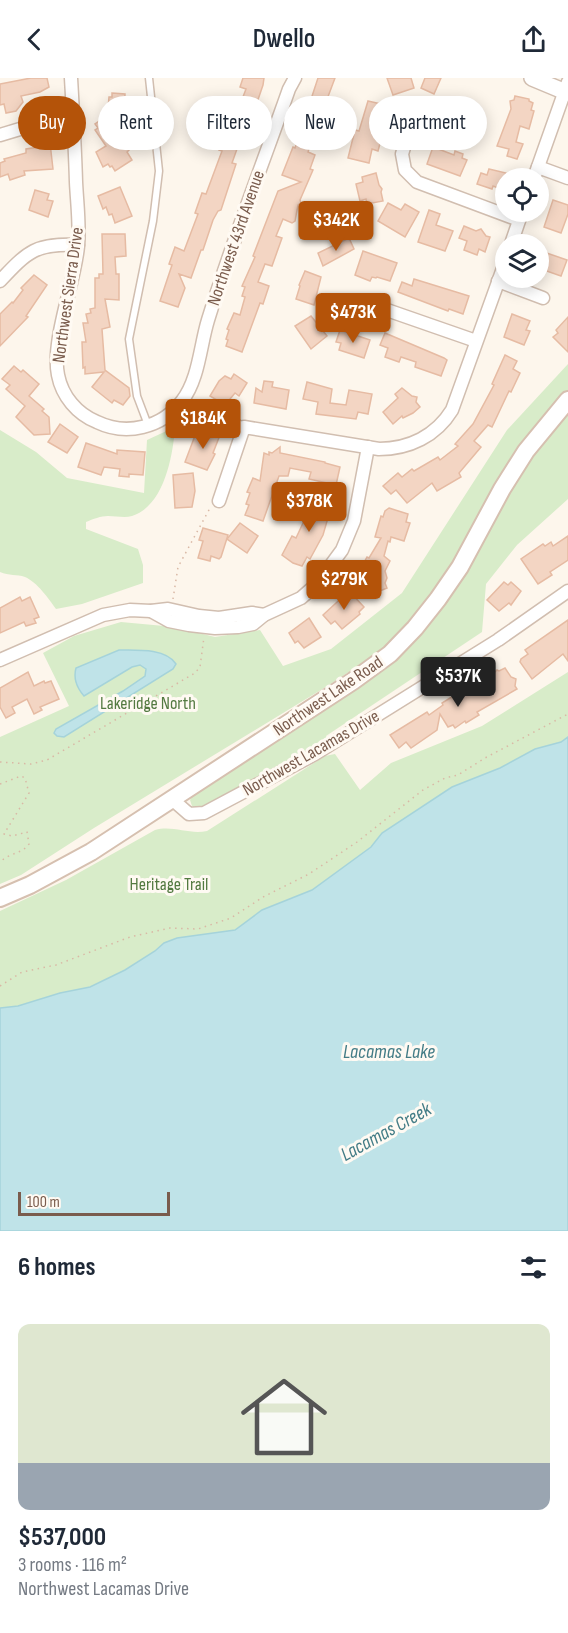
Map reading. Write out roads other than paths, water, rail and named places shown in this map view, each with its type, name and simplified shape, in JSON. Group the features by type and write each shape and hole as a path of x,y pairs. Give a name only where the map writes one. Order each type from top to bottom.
{"main road":[{"name":"Northwest Lake Road","path":"0,898 30,885 91,852 353,681 390,654 438,599 460,567 502,489 526,451 568,400"}],"street":[{"name":"Northwest Sierra Drive","path":"70,78 72,96"},
{"path":"532,78 567,89 538,168"},
{"name":"Northwest 43rd Avenue","path":"199,354 226,265 291,82"},
{"path":"0,135 18,130"},
{"name":"Northwest Sierra Drive","path":"74,150 78,245 58,350 58,374 63,390 71,403 84,415 108,427 141,428 170,414 181,403 193,380 199,354"},
{"path":"403,150 405,170 417,182 495,208"},
{"path":"549,175 568,178"},
{"path":"0,281 19,261 46,245 78,245"},
{"path":"219,501 244,427 393,449 426,437 443,423 452,410 495,288"},
{"path":"517,288 543,298"},
{"path":"348,303 361,302 476,341"},
{"path":"152,611 169,621 205,627 246,625 253,624 264,615 301,598 317,584 342,550 354,520 368,447"},
{"name":"Northwest Lacamas Drive","path":"173,800 189,814 204,813 315,754 498,640 568,591"},
{"path":"0,660 103,615 130,610 168,609 219,618 252,613 264,615"}],"lane":[{"path":"148,78 159,171 153,221 129,339 137,396 148,425"},
{"path":"181,403 235,421 244,427"}],"water":[{"path":"119,650 158,653 165,655 176,664 173,669 64,737 57,736 54,733 56,729 145,676 146,669 140,665 132,667 84,696 76,683 76,668"},
{"name":"Lacamas Lake","path":"568,737 568,1231 0,1231 0,1008 18,1006 60,993 90,987 125,970 164,943 177,938 235,930 262,910 312,890 371,847 382,833 452,787 500,768 535,749 561,742"}],"park label":[{"name":"Lakeridge North","path":"148,703"},
{"name":"Heritage Trail","path":"169,884"}],"water label":[{"name":"Lacamas Creek","path":"386,1132"}]}
